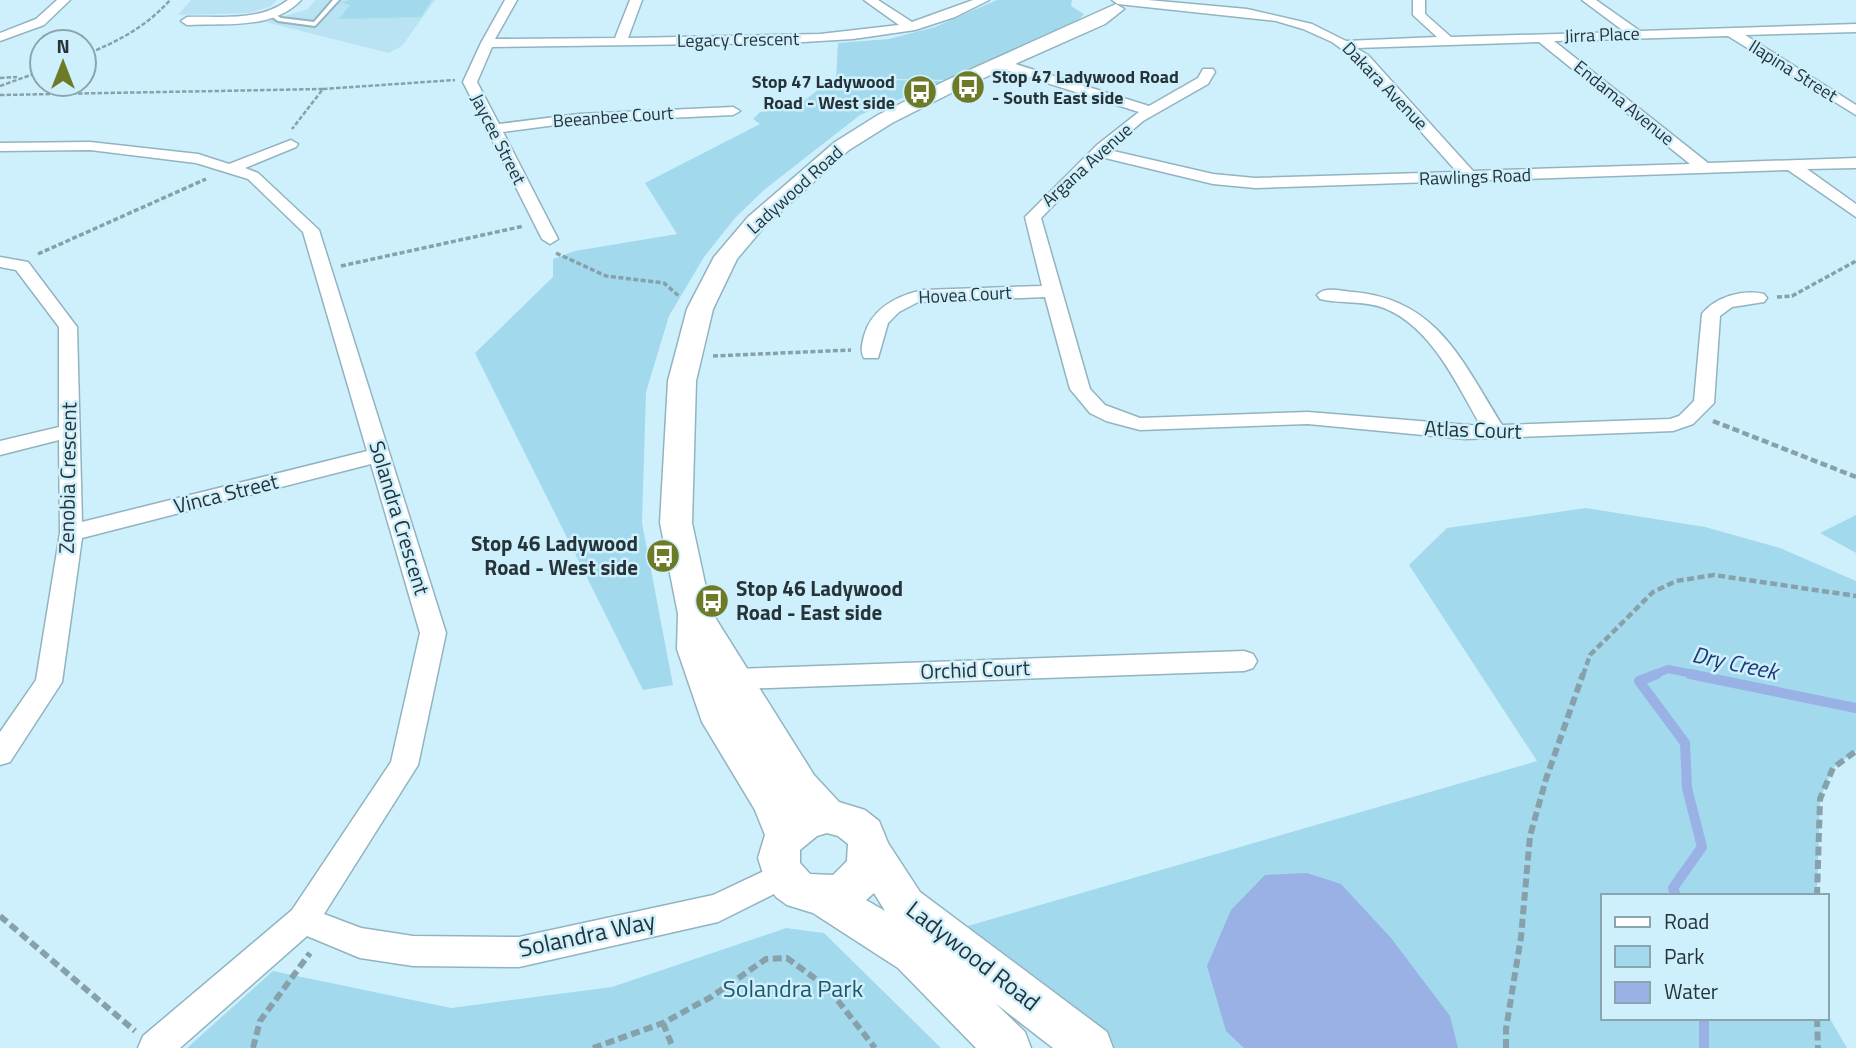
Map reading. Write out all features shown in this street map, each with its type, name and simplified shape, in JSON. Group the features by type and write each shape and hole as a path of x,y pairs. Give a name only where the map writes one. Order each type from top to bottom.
{"street":[{"path":"0,37 40,22 64,0"},
{"path":"187,21 257,17 289,6 295,0"},
{"name":"Jaycee Street","path":"511,0 470,79 550,239"},
{"path":"620,42 636,0"},
{"path":"870,0 911,27"},
{"name":"Legacy Crescent","path":"487,43 841,39 911,27 953,15 983,0"},
{"path":"1419,0 1419,16 1447,40"},
{"path":"1588,0 1636,34"},
{"name":"Dakara Avenue","path":"1118,4 1242,4 1305,22 1348,44 1470,177"},
{"name":"Ladywood Road","path":"827,816 800,787 695,649 695,614 676,523 682,382 704,301 726,257 756,222 842,146 885,119 1001,64 1087,15 1106,16 1118,4"},
{"name":"Jirra Place","path":"1348,44 1856,28"},
{"name":"Ilapina Street","path":"1731,32 1856,111"},
{"name":"Endama Avenue","path":"1541,37 1706,169"},
{"path":"1001,64 1151,111"},
{"name":"Argana Avenue","path":"1096,410 1085,400 1080,389 1033,217 1098,152 1138,118 1203,81 1208,72"},
{"name":"Beeanbee Court","path":"493,129 579,117 733,111"},
{"path":"230,169 291,144"},
{"name":"Solandra Crescent","path":"0,147 90,146 198,159 253,176 311,230 433,633 404,765 315,925 155,1048"},
{"name":"Rawlings Road","path":"1098,152 1213,179 1255,183 1856,163"},
{"path":"1793,166 1856,212"},
{"name":"Zenobia Crescent","path":"0,754 49,682 71,533 68,327 22,266 7,263"},
{"name":"Hovea Court","path":"871,351 871,335 885,315 907,299 923,295 1052,290"},
{"path":"1326,295 1379,300 1411,316 1428,330 1496,433"},
{"path":"1693,413 1704,402 1711,314 1727,302 1758,298"},
{"name":"Atlas Court","path":"1096,410 1114,418 1140,424 1308,418 1465,433 1673,425 1686,420 1693,413"},
{"path":"0,448 70,431"},
{"name":"Vinca Street","path":"71,533 380,455"},
{"name":"Orchid Court","path":"722,686 1244,661"},
{"name":"Ladywood Road","path":"722,686 721,722 772,803 785,855"},
{"path":"827,816 852,822 867,838 871,852 869,866 862,878 850,888 823,896 799,890 785,855 797,825 827,816"},
{"name":"Ladywood Road","path":"871,852 905,906 1090,1048"},
{"name":"Solandra Way","path":"315,925 360,943 413,951 519,952 718,908 785,855"},
{"name":"Ladywood Road","path":"823,896 914,953 1008,1048"}],"lane":[{"path":"271,14 279,20 315,24 336,0"}],"path":[{"path":"98,49 125,37 147,23 158,15 170,0"},
{"path":"0,86 28,76"},
{"path":"0,78 24,77"},
{"path":"0,95 323,89 470,79"},
{"path":"291,144 290,131 323,89"},
{"path":"7,263 230,169"},
{"path":"323,270 541,222"},
{"path":"550,239 557,254 606,276 664,283 679,297 704,301"},
{"path":"1758,298 1792,296 1856,261"},
{"path":"688,356 871,351"},
{"path":"1693,413 1856,477"},
{"path":"1506,1048 1506,1030 1521,937 1530,836 1546,779 1590,655 1653,592 1676,581 1714,575 1856,596"},
{"path":"1817,894 1819,799 1833,768 1856,751"},
{"path":"0,916 155,1048"},
{"path":"253,1048 260,1021 315,925"},
{"path":"593,1048 663,1023 711,998 766,959 787,958 828,989 875,1048"},
{"path":"1817,1020 1818,1048"},
{"path":"663,1023 673,1048"}],"shaded area":[{"path":"191,0 277,0 271,6 250,13 178,15"},
{"path":"315,0 435,0 402,46 389,53 265,22 308,9"}],"green space":[{"path":"432,0 421,17 339,19 350,5 341,2"},
{"path":"997,0 1072,0 1071,6 1084,14 1075,24 948,80 836,78 838,43 889,39 935,27"},
{"path":"832,79 944,81 860,115 764,190 735,218 704,257 669,316 646,392 642,523 673,685 643,690 475,353 553,277 553,259 575,251 677,234 645,183 760,124 753,119 760,112 796,107"},
{"path":"1586,508 1705,527 1780,548 1856,581 1856,751 1833,768 1820,799 1817,894 1601,894 1601,1020 1828,1020 1828,1015 1847,1048 1090,1048 940,934 1537,761 1409,565 1447,528"},
{"path":"1856,515 1856,553 1820,533"},
{"name":"Solandra Park","path":"786,928 824,933 941,1048 187,1048 273,971 451,1008 612,987"}],"water":[{"path":"1307,873 1341,884 1391,938 1450,1016 1458,1048 1244,1048 1226,1031 1207,966 1231,910 1265,875"}],"waterway":[{"name":"Dry Creek","path":"1653,675 1668,669 1698,675"},
{"name":"Dry Creek","path":"1657,674 1639,681 1685,743 1687,788 1702,847 1673,888 1675,894"},
{"name":"Dry Creek","path":"1690,674 1856,708"},
{"name":"Dry Creek","path":"1704,1020 1704,1048"}],"place":[{"name":"Stop 47 Ladywood Road - South East side","path":"968,87"},
{"name":"Stop 47 Ladywood Road - West side","path":"920,92"},
{"name":"Stop 46 Ladywood Road - West side","path":"663,556"},
{"name":"Stop 46 Ladywood Road - East side","path":"712,601"}]}
